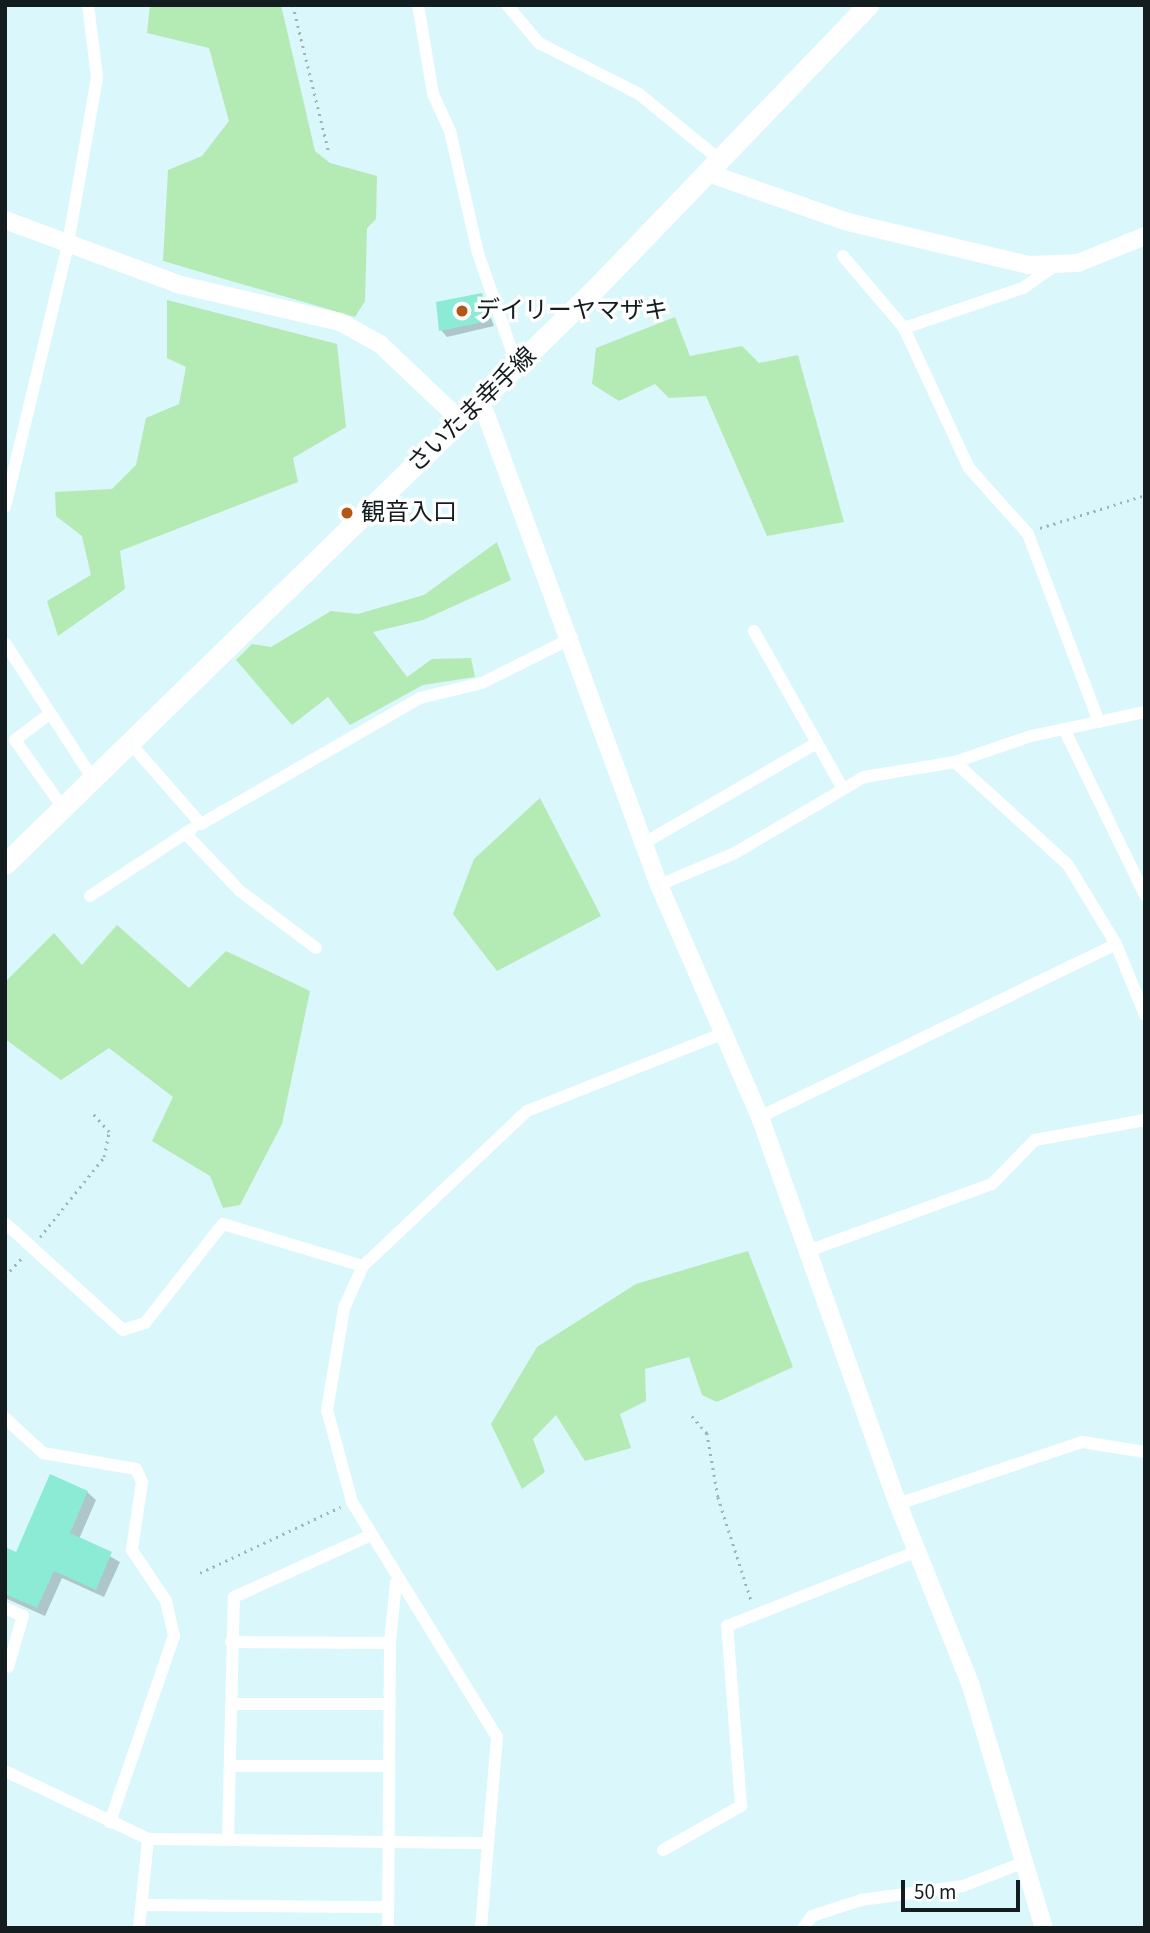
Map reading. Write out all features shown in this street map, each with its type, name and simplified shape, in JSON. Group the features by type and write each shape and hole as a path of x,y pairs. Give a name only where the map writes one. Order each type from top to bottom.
{"main road":[{"name":"さいたま幸手線","path":"5,864 517,366 868,5"}],"street":[{"path":"5,506 68,244 97,77 88,5"},
{"path":"418,5 433,94 450,131 478,253 517,366"},
{"path":"507,5 539,43 639,94 714,166 765,197 921,242 1053,267"},
{"path":"5,220 181,285 340,322 380,344 461,421"},
{"path":"904,328 1023,288 1053,267 1145,236"},
{"path":"843,256 904,328 969,468 1028,534 1100,722"},
{"path":"481,401 572,638 659,885 721,1034 760,1117 898,1504 970,1683 1044,1928"},
{"path":"754,631 842,788"},
{"path":"90,896 185,833 420,698 482,683 572,638"},
{"path":"5,643 48,715 93,779"},
{"path":"659,885 770,834 864,777 955,762 1064,729 1145,712"},
{"path":"48,715 15,740 63,808"},
{"path":"1064,729 1145,895"},
{"path":"130,743 201,824"},
{"path":"646,842 815,744"},
{"path":"955,762 1068,865 1116,944 1145,1015"},
{"path":"185,833 240,891 316,948"},
{"path":"760,1117 1116,944"},
{"path":"481,1928 497,1737 396,1582 352,1502 327,1410 344,1308 363,1266 527,1111 721,1034"},
{"path":"808,1251 992,1184 1035,1140 1145,1120"},
{"path":"5,1223 123,1330 145,1323 223,1223 363,1266"},
{"path":"5,1418 43,1453 135,1469 142,1482 132,1550 171,1613 173,1648 110,1822"},
{"path":"898,1504 1082,1442 1145,1452"},
{"path":"228,1838 234,1597 245,1587 371,1535"},
{"path":"663,1850 741,1806 727,1626 917,1551"},
{"path":"388,1928 390,1643 396,1582"},
{"path":"5,1608 23,1616 10,1645 8,1667"},
{"path":"231,1642 390,1643"},
{"path":"231,1704 390,1704"},
{"path":"230,1766 389,1766"},
{"path":"5,1770 148,1839 487,1843"},
{"path":"139,1928 148,1839"},
{"path":"803,1928 812,1916 861,1900 963,1886 1025,1862"},
{"path":"142,1905 388,1907"}],"path":[{"path":"293,5 329,153"},
{"path":"1028,534 1080,510 1145,495"},
{"path":"5,1276 104,1157 109,1132 93,1114"},
{"path":"692,1416 707,1433 718,1497 756,1615"},
{"path":"200,1573 352,1502"}],"green space":[{"path":"150,5 281,5 315,151 330,163 377,176 376,219 367,228 365,301 355,317 163,261 168,170 202,156 229,121 209,48 147,33"},
{"path":"167,300 337,344 346,427 293,458 298,482 120,551 125,589 58,636 47,601 91,575 82,536 56,516 55,492 112,489 136,465 146,418 179,404 186,367 167,358"},
{"path":"675,317 690,356 742,346 759,363 798,355 844,522 767,536 706,396 669,398 655,384 619,401 592,384 596,348"},
{"path":"497,542 511,580 423,620 373,632 407,677 432,659 471,658 475,677 423,685 350,725 328,697 292,725 236,660 252,644 271,647 331,611 358,614 424,595"},
{"path":"540,798 601,916 497,971 453,914 474,859"},
{"path":"117,925 189,988 226,951 310,991 282,1124 240,1205 223,1208 210,1176 152,1141 173,1097 109,1048 61,1080 5,1039 5,982 54,933 82,965"},
{"path":"748,1251 793,1367 717,1402 702,1395 689,1357 645,1369 646,1401 620,1414 631,1448 585,1461 556,1415 533,1439 545,1472 522,1489 491,1424 537,1347 636,1284"}],"building":[{"name":"デイリーヤマザキ","path":"482,293 489,321 439,331 436,302"},
{"path":"50,1474 88,1491 70,1533 112,1552 96,1590 54,1571 37,1608 5,1594 5,1547 16,1552"}],"place":[{"name":"デイリーヤマザキ","path":"462,311"},
{"name":"観音入口","path":"347,513"}]}
